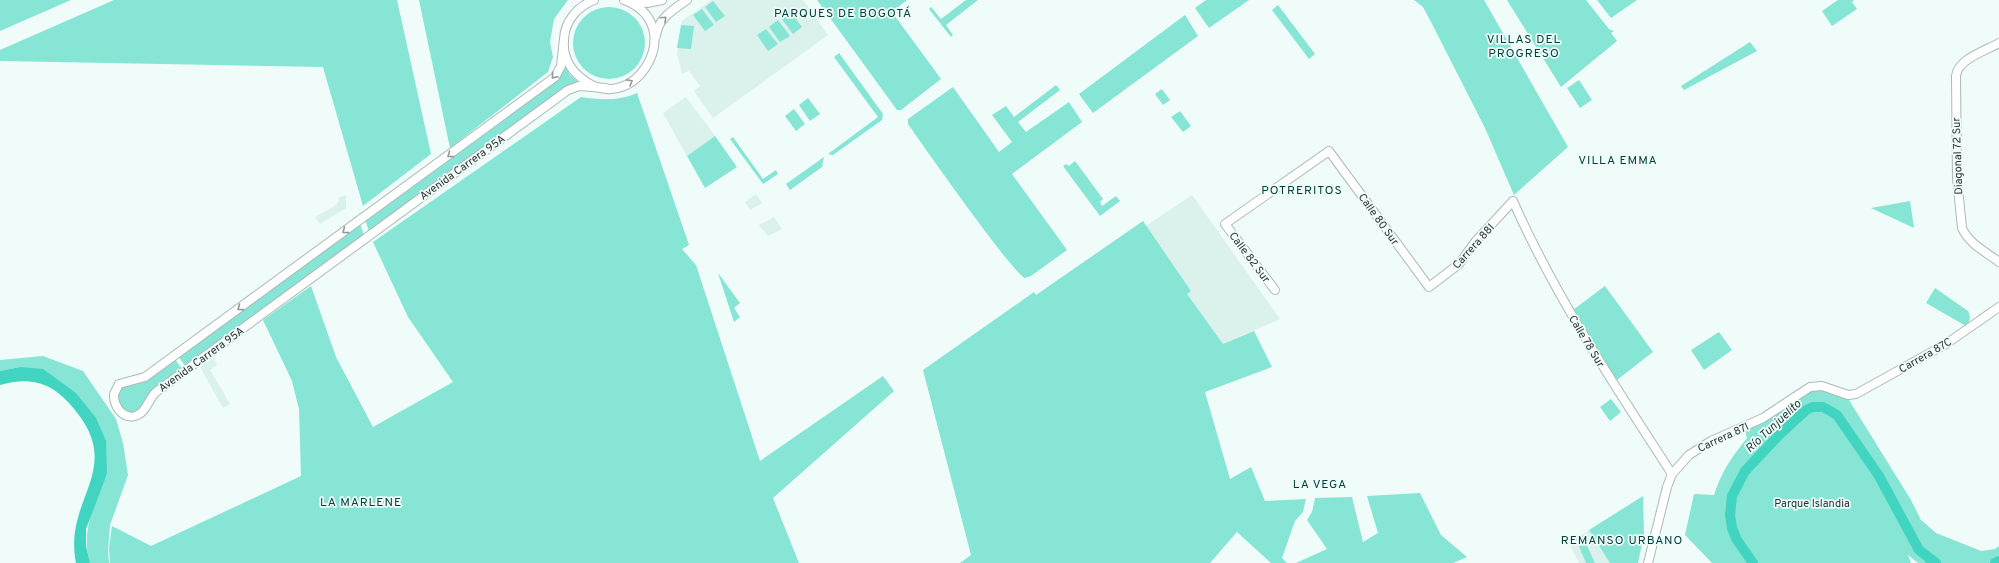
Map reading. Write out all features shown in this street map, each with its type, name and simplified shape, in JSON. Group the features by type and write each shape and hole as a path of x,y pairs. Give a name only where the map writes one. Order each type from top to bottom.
{"street":[{"path":"594,0 579,9 573,15 566,27 564,40 566,58 575,73 589,83 606,88 624,86 639,76 650,62 655,45 657,27 661,20 687,0"},
{"path":"627,1 647,3 662,0"},
{"path":"627,1 643,12 653,32 655,45"},
{"name":"Avenida Carrera 95A","path":"564,40 561,66 555,77 145,378 119,384 114,394 116,408 122,414 130,417 138,415 144,410 156,392 568,90 579,86 606,88"},
{"name":"Diagonal 72 Sur","path":"1999,43 1963,63 1956,72 1956,178 1962,225 1968,238 1999,262"},
{"name":"Calle 82 Sur","path":"1275,290 1225,224 1330,151"},
{"name":"Calle 80 Sur","path":"1330,151 1429,287"},
{"name":"Carrera 88I","path":"1429,287 1459,264 1475,242 1513,201"},
{"name":"Calle 78 Sur","path":"1513,201 1560,294 1596,356 1672,474"},
{"name":"Carrera 87C","path":"1822,386 1848,395 1856,394 1865,390 1946,344 1999,307"},
{"name":"Carrera 87I","path":"1672,474 1682,461 1696,449 1763,418 1806,389 1822,386"},
{"path":"1648,563 1667,487 1672,474"}],"shaded area":[{"path":"711,0 803,0 828,35 713,118 694,91 700,86 689,71 682,74 677,54 682,21"},
{"path":"686,97 715,136 687,156 663,113"},
{"path":"756,194 762,203 750,210 745,202"},
{"path":"346,195 346,208 320,224 315,217 336,205 339,201 338,198"},
{"path":"1192,195 1280,319 1223,344 1186,294 1191,291 1146,226"},
{"path":"774,217 782,229 768,236 759,225"},
{"path":"214,358 217,365 210,370 230,404 223,408 200,367"},
{"path":"20,367 43,369 76,393 96,418 106,441 107,474 86,529 86,546 90,563 76,563 74,539 78,518 91,480 94,462 93,443 84,422 64,398 50,387 26,381 0,385 0,371"},
{"path":"1589,530 1610,563 1579,563 1569,543"}],"green space":[{"path":"0,0 71,0 0,31"},
{"path":"114,0 397,0 431,154 363,206 323,67 0,61 0,50"},
{"path":"419,0 568,0 554,19 550,42 553,57 548,72 450,148"},
{"path":"817,0 907,0 892,12 941,79 901,110 897,110"},
{"path":"966,0 978,0 946,25 953,35 951,37 929,9 931,7 941,19"},
{"path":"1206,0 1249,0 1209,28 1195,8"},
{"path":"1414,0 1484,0 1568,147 1514,195 1485,128 1431,22 1423,7"},
{"path":"1507,0 1586,0 1609,29 1614,31 1611,33 1617,41 1561,87"},
{"path":"1597,0 1637,0 1611,18"},
{"path":"1838,0 1854,0 1852,2 1857,9 1832,26 1822,11"},
{"path":"713,1 725,16 716,22 705,7"},
{"path":"1278,5 1315,54 1309,59 1272,10"},
{"path":"602,7 616,7 623,9 635,17 643,29 645,43 643,57 635,69 623,77 616,79 602,79 595,77 583,69 575,57 573,50 573,36 575,29 583,17 595,9"},
{"path":"702,9 714,25 705,31 693,15"},
{"path":"790,11 802,27 793,34 781,18"},
{"path":"1185,15 1198,36 1093,113 1079,94"},
{"path":"778,20 790,36 780,42 769,27"},
{"path":"681,25 694,26 691,49 677,48"},
{"path":"766,29 778,44 768,51 757,35"},
{"path":"1750,42 1757,51 1684,90 1681,86"},
{"path":"839,53 883,114 882,120 833,155 828,154 878,117 834,57"},
{"path":"565,66 570,75 580,84 567,87 369,231 365,220 559,77"},
{"path":"1579,80 1592,100 1580,108 1567,88"},
{"path":"1056,85 1060,90 1018,122 1026,132 1069,102 1082,122 1012,174 1067,250 1031,276 1025,278 1004,255 968,207 908,124 908,119 953,87 999,152 1012,142 992,115 1006,106 1014,117"},
{"path":"1162,89 1170,100 1163,105 1155,94"},
{"path":"637,93 689,245 682,249 696,265 760,461 883,376 894,391 773,498 799,563 110,563 109,548 112,526 151,546 301,476 299,409 292,381 263,320 311,286 336,357 373,427 453,382 408,317 373,242 581,97 616,99"},
{"path":"808,98 820,114 810,121 799,105"},
{"path":"794,109 805,124 796,131 785,116"},
{"path":"1180,111 1191,126 1183,132 1171,117"},
{"path":"715,136 737,167 705,188 687,156"},
{"path":"733,137 763,179 776,170 778,174 763,184 730,139"},
{"path":"824,157 822,167 790,190 786,184"},
{"path":"1075,161 1103,199 1100,202 1102,206 1116,196 1120,201 1100,216 1063,166 1066,164 1069,166"},
{"path":"1910,201 1914,228 1871,208"},
{"path":"1143,221 1191,291 1187,294 1223,344 1254,331 1272,367 1205,392 1230,479 1251,467 1265,501 1306,499 1303,512 1295,521 1282,558 1287,563 1271,563 1237,532 1210,563 960,563 971,555 923,370 1034,292 1036,295"},
{"path":"360,224 364,235 186,367 178,356"},
{"path":"718,273 740,303 734,308 740,317 734,322"},
{"path":"1605,286 1653,352 1617,380 1573,310"},
{"path":"1935,288 1968,311 1970,319 1966,326 1926,303"},
{"path":"1719,332 1732,350 1704,370 1691,350"},
{"path":"43,356 83,371 116,419 123,443 128,475 110,525 108,551 109,563 90,563 87,551 90,517 107,474 76,393 20,367 0,371 0,360"},
{"path":"174,358 183,370 134,414 126,413 120,409 117,393 120,388"},
{"name":"Parque Islandia","path":"1813,389 1838,394 1849,400 1911,500 1921,520 1936,533 1981,551 1995,549 1999,546 1999,563 1918,563 1908,555 1911,563 1712,563 1685,535 1694,494 1714,495 1720,479 1728,465 1747,438 1745,431"},
{"path":"1611,399 1621,412 1610,421 1600,407"},
{"path":"1420,493 1441,535 1467,557 1453,563 1296,563 1327,549 1307,520 1312,512 1315,498 1352,497 1363,542 1378,533 1367,496"},
{"path":"1643,496 1644,534 1638,563 1610,563 1589,530"},
{"path":"1582,535 1595,563 1586,563 1576,539"}],"waterway":[{"name":"Río Tunjuelito","path":"1753,563 1737,540 1732,528 1730,515 1732,496 1745,471 1780,434 1806,410 1813,407 1823,407 1837,415 1879,476 1919,550 1936,563"},
{"name":"Río Tunjuelito","path":"1919,550 1927,563"},
{"name":"Río Tunjuelito","path":"1995,563 1999,561"}],"district":[{"name":"PARQUES DE BOGOTÁ","path":"843,13"},
{"name":"VILLAS DEL PROGRESO","path":"1524,46"},
{"name":"VILLA EMMA","path":"1618,160"},
{"name":"POTRERITOS","path":"1302,190"},
{"name":"LA VEGA","path":"1320,484"},
{"name":"LA MARLENE","path":"361,502"},
{"name":"REMANSO URBANO","path":"1622,540"}]}
